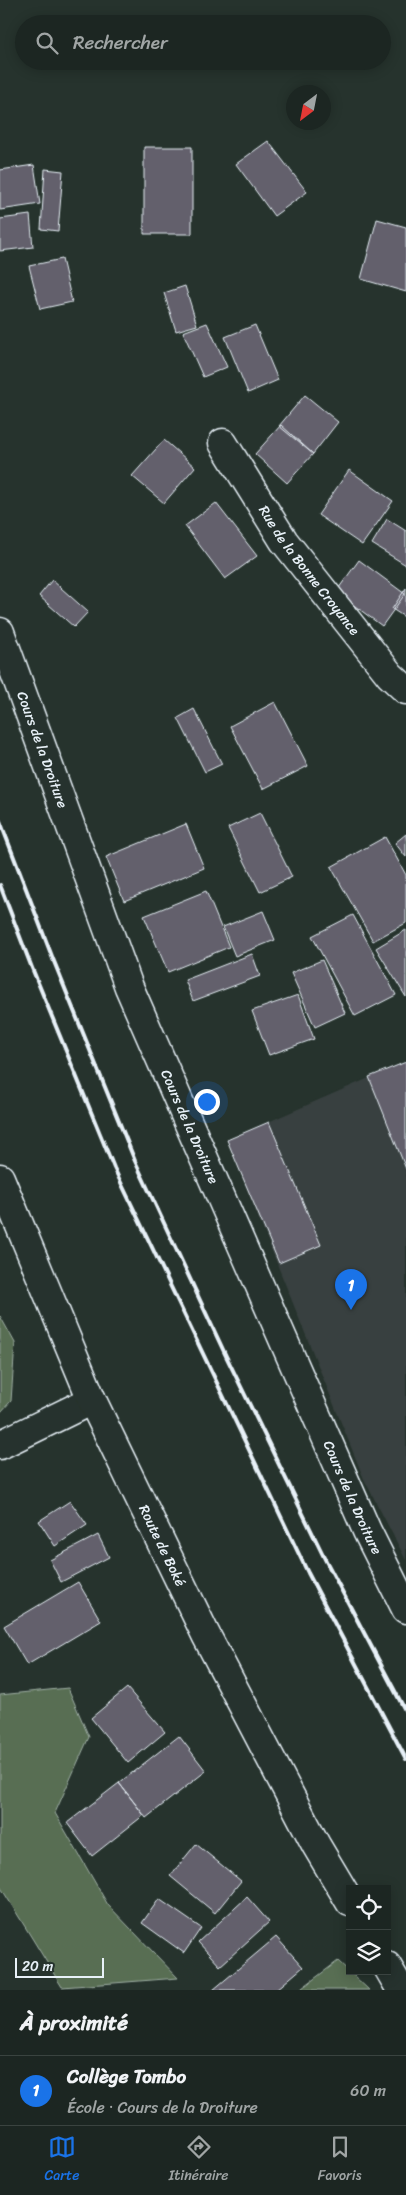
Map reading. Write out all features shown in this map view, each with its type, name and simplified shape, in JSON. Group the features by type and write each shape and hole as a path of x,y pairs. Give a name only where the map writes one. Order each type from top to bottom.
{"street":[{"name":"Rue de la Bonne Croyance","path":"223,443 284,541 390,675 406,690"},
{"name":"Cours de la Droiture","path":"0,632 129,987 367,1531 406,1609"},
{"name":"Route de Boké","path":"0,1178 92,1400 206,1635 316,1845 346,1895"},
{"path":"0,1445 92,1400"},
{"path":"391,1973 401,1990"}],"shaded area":[{"path":"406,1062 406,1560 364,1479 227,1140"}],"green space":[{"path":"0,1316 15,1343 11,1401 0,1413"},
{"path":"68,1688 89,1737 55,1813 108,1905 178,1978 62,1987 0,1886 0,1695"},
{"path":"338,1961 346,1968 346,1975 353,1975 369,1990 301,1990"}],"building":[{"path":"268,141 307,192 274,216 236,164"},
{"path":"144,147 192,147 192,234 144,234"},
{"path":"34,165 40,204 0,210 0,170"},
{"path":"45,169 63,171 58,231 41,229"},
{"path":"30,215 33,247 0,251 0,219"},
{"path":"377,219 406,227 406,292 361,279"},
{"path":"62,259 72,302 40,309 29,266"},
{"path":"185,286 197,325 176,331 164,293"},
{"path":"207,323 227,367 203,377 183,332"},
{"path":"255,325 278,380 248,393 225,337"},
{"path":"305,395 338,422 313,454 279,426"},
{"path":"281,425 313,454 287,483 255,454"},
{"path":"164,440 195,467 164,503 132,476"},
{"path":"349,470 393,501 362,545 318,515"},
{"path":"216,503 257,556 225,579 185,526"},
{"path":"387,519 406,531 406,565 372,544"},
{"path":"359,560 405,594 382,626 336,592"},
{"path":"52,580 88,612 74,627 39,596"},
{"path":"406,588 406,618 392,609"},
{"path":"275,702 308,766 263,789 230,726"},
{"path":"194,709 222,764 205,772 178,718"},
{"path":"260,813 292,877 260,892 228,828"},
{"path":"186,824 204,868 124,901 106,857"},
{"path":"406,834 406,857 395,843"},
{"path":"385,837 406,875 406,923 373,941 331,867"},
{"path":"206,891 229,947 168,972 144,916"},
{"path":"263,911 275,940 235,956 223,927"},
{"path":"353,915 396,995 355,1016 312,936"},
{"path":"406,930 406,997 376,948"},
{"path":"252,954 260,976 193,1001 185,980"},
{"path":"322,960 345,1013 315,1027 291,973"},
{"path":"298,995 314,1039 269,1055 252,1011"},
{"path":"406,1062 406,1169 369,1077"},
{"path":"269,1122 321,1245 279,1263 227,1140"},
{"path":"70,1501 87,1525 55,1546 39,1521"},
{"path":"98,1535 109,1557 61,1582 50,1560"},
{"path":"78,1582 101,1621 27,1665 4,1626"},
{"path":"127,1688 165,1732 128,1763 91,1718"},
{"path":"179,1736 206,1771 146,1818 119,1783"},
{"path":"119,1783 144,1815 92,1856 67,1823"},
{"path":"196,1844 241,1881 215,1913 170,1876"},
{"path":"247,1897 269,1922 220,1966 198,1942"},
{"path":"159,1899 201,1928 184,1953 142,1923"},
{"path":"276,1937 303,1967 276,1990 213,1990"}],"railway":[{"path":"0,821 53,959 135,1161 226,1356 326,1561 406,1712"},
{"path":"0,885 114,1168 308,1573 406,1759"}],"place":[{"name":"Collège Tombo","path":"351,1310"}]}
